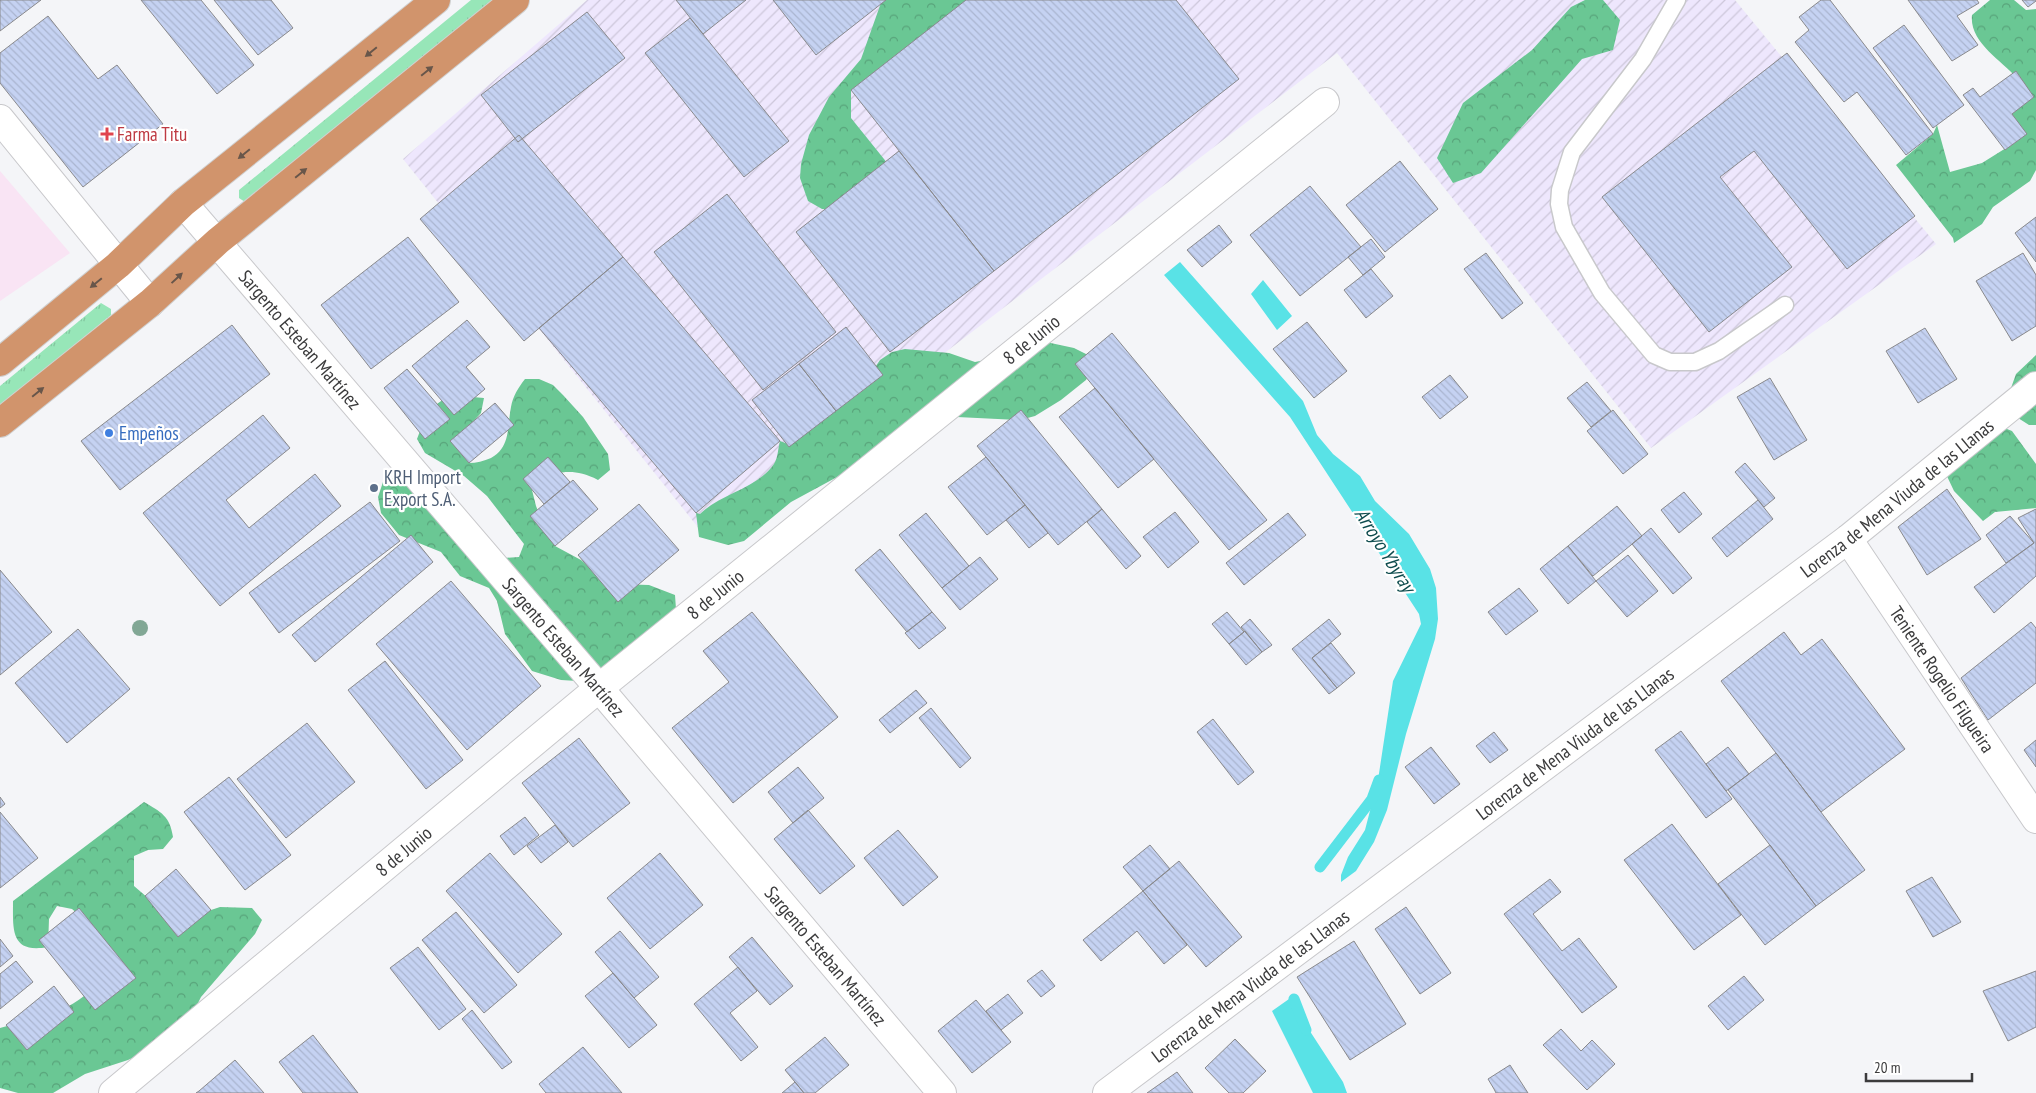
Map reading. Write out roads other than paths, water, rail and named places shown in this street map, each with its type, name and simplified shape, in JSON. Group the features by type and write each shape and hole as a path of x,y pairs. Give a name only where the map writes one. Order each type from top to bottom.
{"highway":[{"path":"0,362 118,265 183,203 436,0"},
{"path":"0,423 150,304 218,241 515,0"}],"street":[{"name":"8 de Junio","path":"113,1093 599,688 1325,102"},
{"path":"0,120 150,304"},
{"name":"Sargento Esteban Martínez","path":"183,203 218,241 942,1093"},
{"name":"Lorenza de Mena Viuda de las Llanas","path":"1107,1093 1848,539 2036,386"},
{"name":"Teniente Rogelio Filgueira","path":"1848,539 2036,819"}],"lane":[{"path":"1677,0 1643,59 1572,152 1560,190 1560,204 1564,227 1602,293 1654,355 1670,362 1695,362 1719,351 1785,305"}],"water":[{"path":"1180,262 1303,401 1317,435 1333,454 1360,476 1375,501 1409,534 1430,569 1436,588 1438,619 1435,639 1406,734 1387,810 1374,842 1356,871 1341,882 1341,875 1348,857 1365,830 1378,780 1393,681 1421,624 1419,614 1290,417 1164,275"},
{"path":"1263,280 1292,316 1277,330 1251,294"},
{"path":"1289,999 1343,1082 1347,1093 1313,1093 1272,1011"}],"waterway":[{"name":"Arroyo Ybyray","path":"1320,867 1372,799 1379,780"},
{"name":"Arroyo Ybyray","path":"1294,999 1306,1030"}],"place":[{"name":"Farma Titu","path":"107,134"},
{"name":"Empeños","path":"109,433"},
{"name":"KRH Import Export S.A.","path":"374,488"}]}
